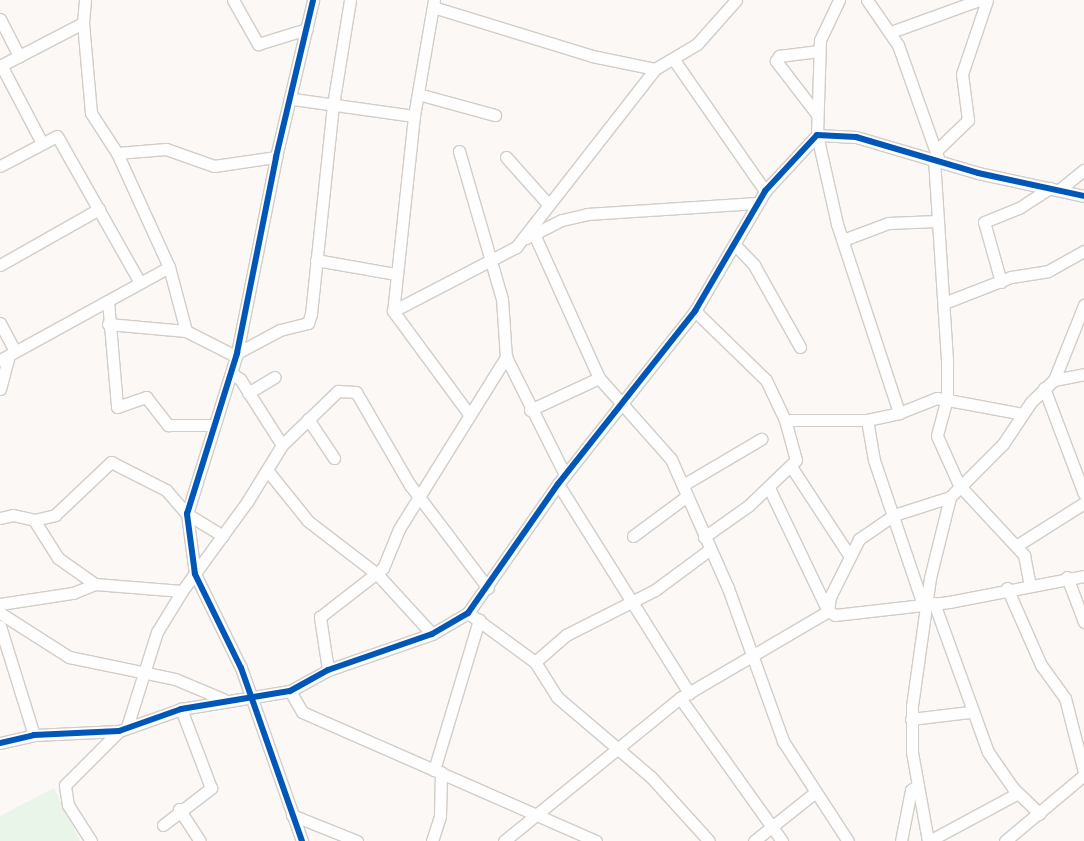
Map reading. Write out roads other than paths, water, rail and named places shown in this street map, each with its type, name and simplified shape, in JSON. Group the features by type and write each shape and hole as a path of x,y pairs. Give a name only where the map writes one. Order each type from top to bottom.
{"street":[{"path":"85,0 83,23 91,113 117,153 169,267 186,331"},
{"path":"234,0 258,44 307,29"},
{"path":"302,841 251,697 195,574 187,514 236,355 276,157 293,99 313,0"},
{"path":"236,355 280,330 308,324 333,106 350,0"},
{"path":"530,236 548,204 655,69 674,60 712,30 736,0"},
{"path":"839,0 824,27 819,51 816,113 817,135 843,240 899,414"},
{"path":"866,0 891,32 937,156 938,221 944,303 947,398 937,436 959,485 1024,555 1030,585"},
{"path":"891,32 979,0"},
{"path":"937,156 968,120 962,74 987,0"},
{"path":"469,414 393,311 414,116 433,3 592,56 655,69"},
{"path":"0,19 19,56"},
{"path":"42,143 0,66 83,23"},
{"path":"816,113 776,61 779,56 819,51"},
{"path":"674,60 765,191"},
{"path":"418,94 495,114"},
{"path":"293,99 414,116"},
{"path":"817,135 856,138 937,156 1084,196"},
{"path":"0,743 34,735 123,729 181,708 223,699 290,691 328,670 432,634 468,613 488,588 558,484 623,408 696,311 765,191 817,135"},
{"path":"0,166 57,136 139,281"},
{"path":"117,153 166,149 214,166 276,157"},
{"path":"459,151 489,261 502,299 506,358 530,410 565,475"},
{"path":"506,156 548,204"},
{"path":"1001,282 984,222 1019,208 1055,189 1084,170"},
{"path":"393,311 489,261 530,236 587,214 757,203"},
{"path":"0,265 99,209"},
{"path":"843,240 888,223 938,221"},
{"path":"530,236 599,378 623,408 670,459 709,550 728,588 751,657 783,741 813,794 848,841"},
{"path":"735,245 754,264 800,347"},
{"path":"944,303 1001,282 1048,271 1084,251"},
{"path":"316,260 396,274"},
{"path":"8,355 108,301 139,281 169,267"},
{"path":"108,301 108,324 117,407 146,396 168,426 214,425"},
{"path":"696,311 766,380 786,420 796,460 792,468 704,537"},
{"path":"1054,380 1083,314"},
{"path":"0,323 8,355 0,389"},
{"path":"108,324 186,331 236,355"},
{"path":"328,670 320,617 378,575 418,497 506,358"},
{"path":"231,373 248,393 282,445"},
{"path":"1018,793 928,841 917,786 911,719 928,604 950,497 959,485 1003,444 1023,414 1044,388 1054,380 1084,374"},
{"path":"248,393 275,378"},
{"path":"530,410 599,378"},
{"path":"1044,388 1084,494"},
{"path":"91,841 68,805 66,785 123,729 146,673 157,632 182,591 224,536 282,445 338,392 356,392 418,497 488,588"},
{"path":"786,420 868,420 899,414 927,400 947,398 1023,414"},
{"path":"308,419 334,458"},
{"path":"868,420 874,460 970,712 988,752 1018,793 1040,814"},
{"path":"682,485 761,439"},
{"path":"0,518 14,515 34,520 55,515 111,462 166,490 187,514 224,536"},
{"path":"792,468 849,555"},
{"path":"267,470 308,521 378,575 432,634"},
{"path":"558,484 684,696 770,826 782,841"},
{"path":"768,488 828,611 842,616 928,604 1067,577 1084,576"},
{"path":"633,536 687,496"},
{"path":"504,841 535,813 684,696 828,611 849,555 872,527 894,515 950,497"},
{"path":"1016,546 1084,503"},
{"path":"34,520 58,558 95,584"},
{"path":"535,662 566,635 630,604 709,550"},
{"path":"1067,577 1084,622"},
{"path":"0,604 73,593 95,584 182,591"},
{"path":"1005,841 1040,814 1084,773 1065,698 1041,665 1007,588"},
{"path":"0,613 69,657 175,679 223,699"},
{"path":"468,613 535,662 557,697 650,777 709,841"},
{"path":"432,841 440,816 437,771 479,620"},
{"path":"0,626 34,735"},
{"path":"290,691 302,712 596,841"},
{"path":"163,825 179,809 211,788 181,708"},
{"path":"911,719 970,712"},
{"path":"901,841 912,790 917,786"},
{"path":"754,841 770,826 813,794"},
{"path":"179,809 200,841"},
{"path":"292,815 357,841"}]}
